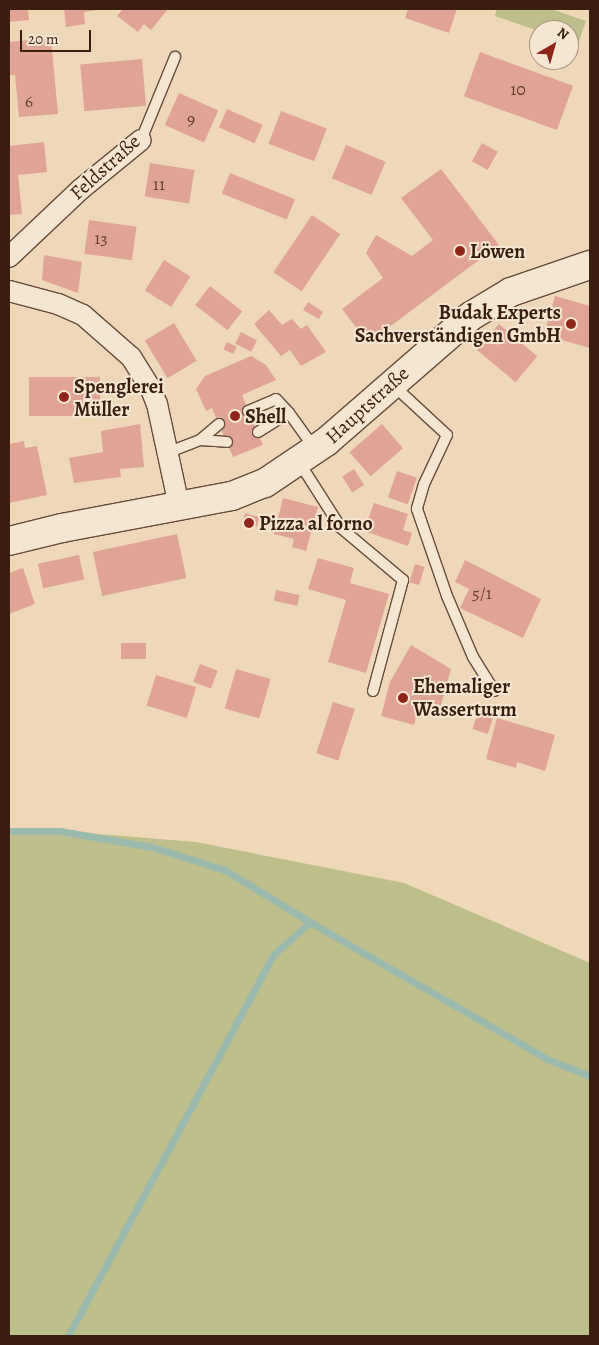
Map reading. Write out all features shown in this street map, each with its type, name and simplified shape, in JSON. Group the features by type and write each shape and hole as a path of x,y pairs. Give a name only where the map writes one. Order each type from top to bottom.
{"main road":[{"name":"Hauptstraße","path":"9,541 62,528 232,496 266,483 308,456 471,316 511,292 590,265"}],"street":[{"name":"Feldstraße","path":"9,257 81,188 141,140"},
{"path":"9,291 33,296 83,315 118,343 150,387 169,452 179,506"}],"lane":[{"name":"Feldstraße","path":"141,140 175,58"},
{"path":"392,384 447,435 424,484 417,509 446,596 472,657 494,691"},
{"path":"248,411 276,399 289,414 341,528 404,580 373,691"},
{"path":"258,432 289,414"},
{"path":"169,452 200,440 219,424"},
{"path":"200,440 227,442"}],"green space":[{"path":"497,9 551,9 586,21 579,41 579,20 529,20 529,28 495,16"},
{"path":"9,831 60,831 196,842 404,883 590,963 590,1336 9,1336"}],"building":[{"path":"9,9 28,9 29,20 9,22"},
{"path":"64,9 99,10 84,12 85,24 66,27"},
{"path":"123,9 168,9 151,30 144,24 138,32 117,16"},
{"path":"408,9 457,9 449,33 405,18"},
{"path":"51,38 58,114 19,117 15,75 10,75 9,42"},
{"path":"480,52 573,86 557,130 464,96"},
{"path":"142,59 146,106 84,111 80,64"},
{"path":"179,93 218,110 204,142 165,125"},
{"path":"227,109 263,125 254,143 219,127"},
{"path":"281,111 327,129 314,161 268,144"},
{"path":"44,142 47,172 18,175 22,214 9,215 9,146"},
{"path":"482,143 498,152 488,170 472,161"},
{"path":"346,145 386,162 372,195 332,178"},
{"path":"150,163 194,170 189,204 145,197"},
{"path":"441,169 499,245 368,343 342,309 383,278 366,253 376,235 412,256 433,240 401,198"},
{"path":"230,173 295,199 287,220 222,193"},
{"path":"312,215 340,234 302,291 273,272"},
{"path":"89,220 137,227 132,260 84,254"},
{"path":"44,255 82,262 78,293 42,280"},
{"path":"164,260 190,276 171,307 145,291"},
{"path":"210,286 242,311 228,330 195,305"},
{"path":"555,296 590,306 590,348 544,335"},
{"path":"308,302 323,312 319,319 303,310"},
{"path":"269,310 282,325 292,319 301,329 307,325 326,352 301,366 290,350 281,356 254,324"},
{"path":"174,323 197,361 168,378 145,341"},
{"path":"499,324 537,356 515,382 477,350"},
{"path":"241,332 257,340 251,352 235,344"},
{"path":"227,342 237,347 233,354 223,349"},
{"path":"251,356 266,365 276,380 242,395 263,445 233,457 212,408 206,411 196,389 205,376"},
{"name":"Spenglerei Müller","path":"29,377 100,377 100,416 29,416"},
{"path":"140,424 144,467 120,469 121,477 74,483 69,458 103,452 101,431"},
{"path":"382,424 403,448 371,476 350,452"},
{"path":"24,441 25,448 37,446 47,495 9,503 9,444"},
{"path":"354,469 364,485 352,493 342,476"},
{"path":"397,471 417,478 408,504 388,497"},
{"path":"283,498 318,507 306,551 292,547 294,539 274,534"},
{"path":"374,503 408,514 403,530 412,533 408,546 364,531"},
{"path":"245,513 259,517 257,527 242,523"},
{"path":"177,534 186,578 102,596 93,552"},
{"path":"79,555 84,579 43,588 38,564"},
{"path":"318,558 354,568 350,583 389,594 366,673 328,662 346,600 308,589"},
{"path":"465,560 541,599 523,638 460,608 469,589 455,582"},
{"path":"415,564 425,567 419,585 409,582"},
{"path":"23,568 35,604 9,614 9,573"},
{"path":"276,590 299,595 297,606 274,601"},
{"path":"121,643 146,643 146,659 121,659"},
{"path":"411,645 451,669 439,712 419,705 414,725 381,716 390,682"},
{"path":"200,664 218,671 211,689 193,682"},
{"path":"236,669 271,679 259,718 225,708"},
{"path":"156,675 196,687 187,718 147,706"},
{"path":"333,702 355,709 338,760 316,753"},
{"path":"479,709 494,714 488,734 473,729"},
{"path":"497,718 555,735 545,771 517,762 516,768 486,759"}],"waterway":[{"path":"9,831 60,831 152,847 225,870 310,922"},
{"path":"68,1336 273,955 310,922 547,1059 590,1076"}],"place":[{"name":"Löwen","path":"460,251"},
{"name":"Budak Experts Sachverständigen GmbH","path":"571,324"},
{"name":"Spenglerei Müller","path":"64,397"},
{"name":"Shell","path":"235,416"},
{"name":"Pizza al forno","path":"249,523"},
{"name":"Ehemaliger Wasserturm","path":"403,698"}]}
